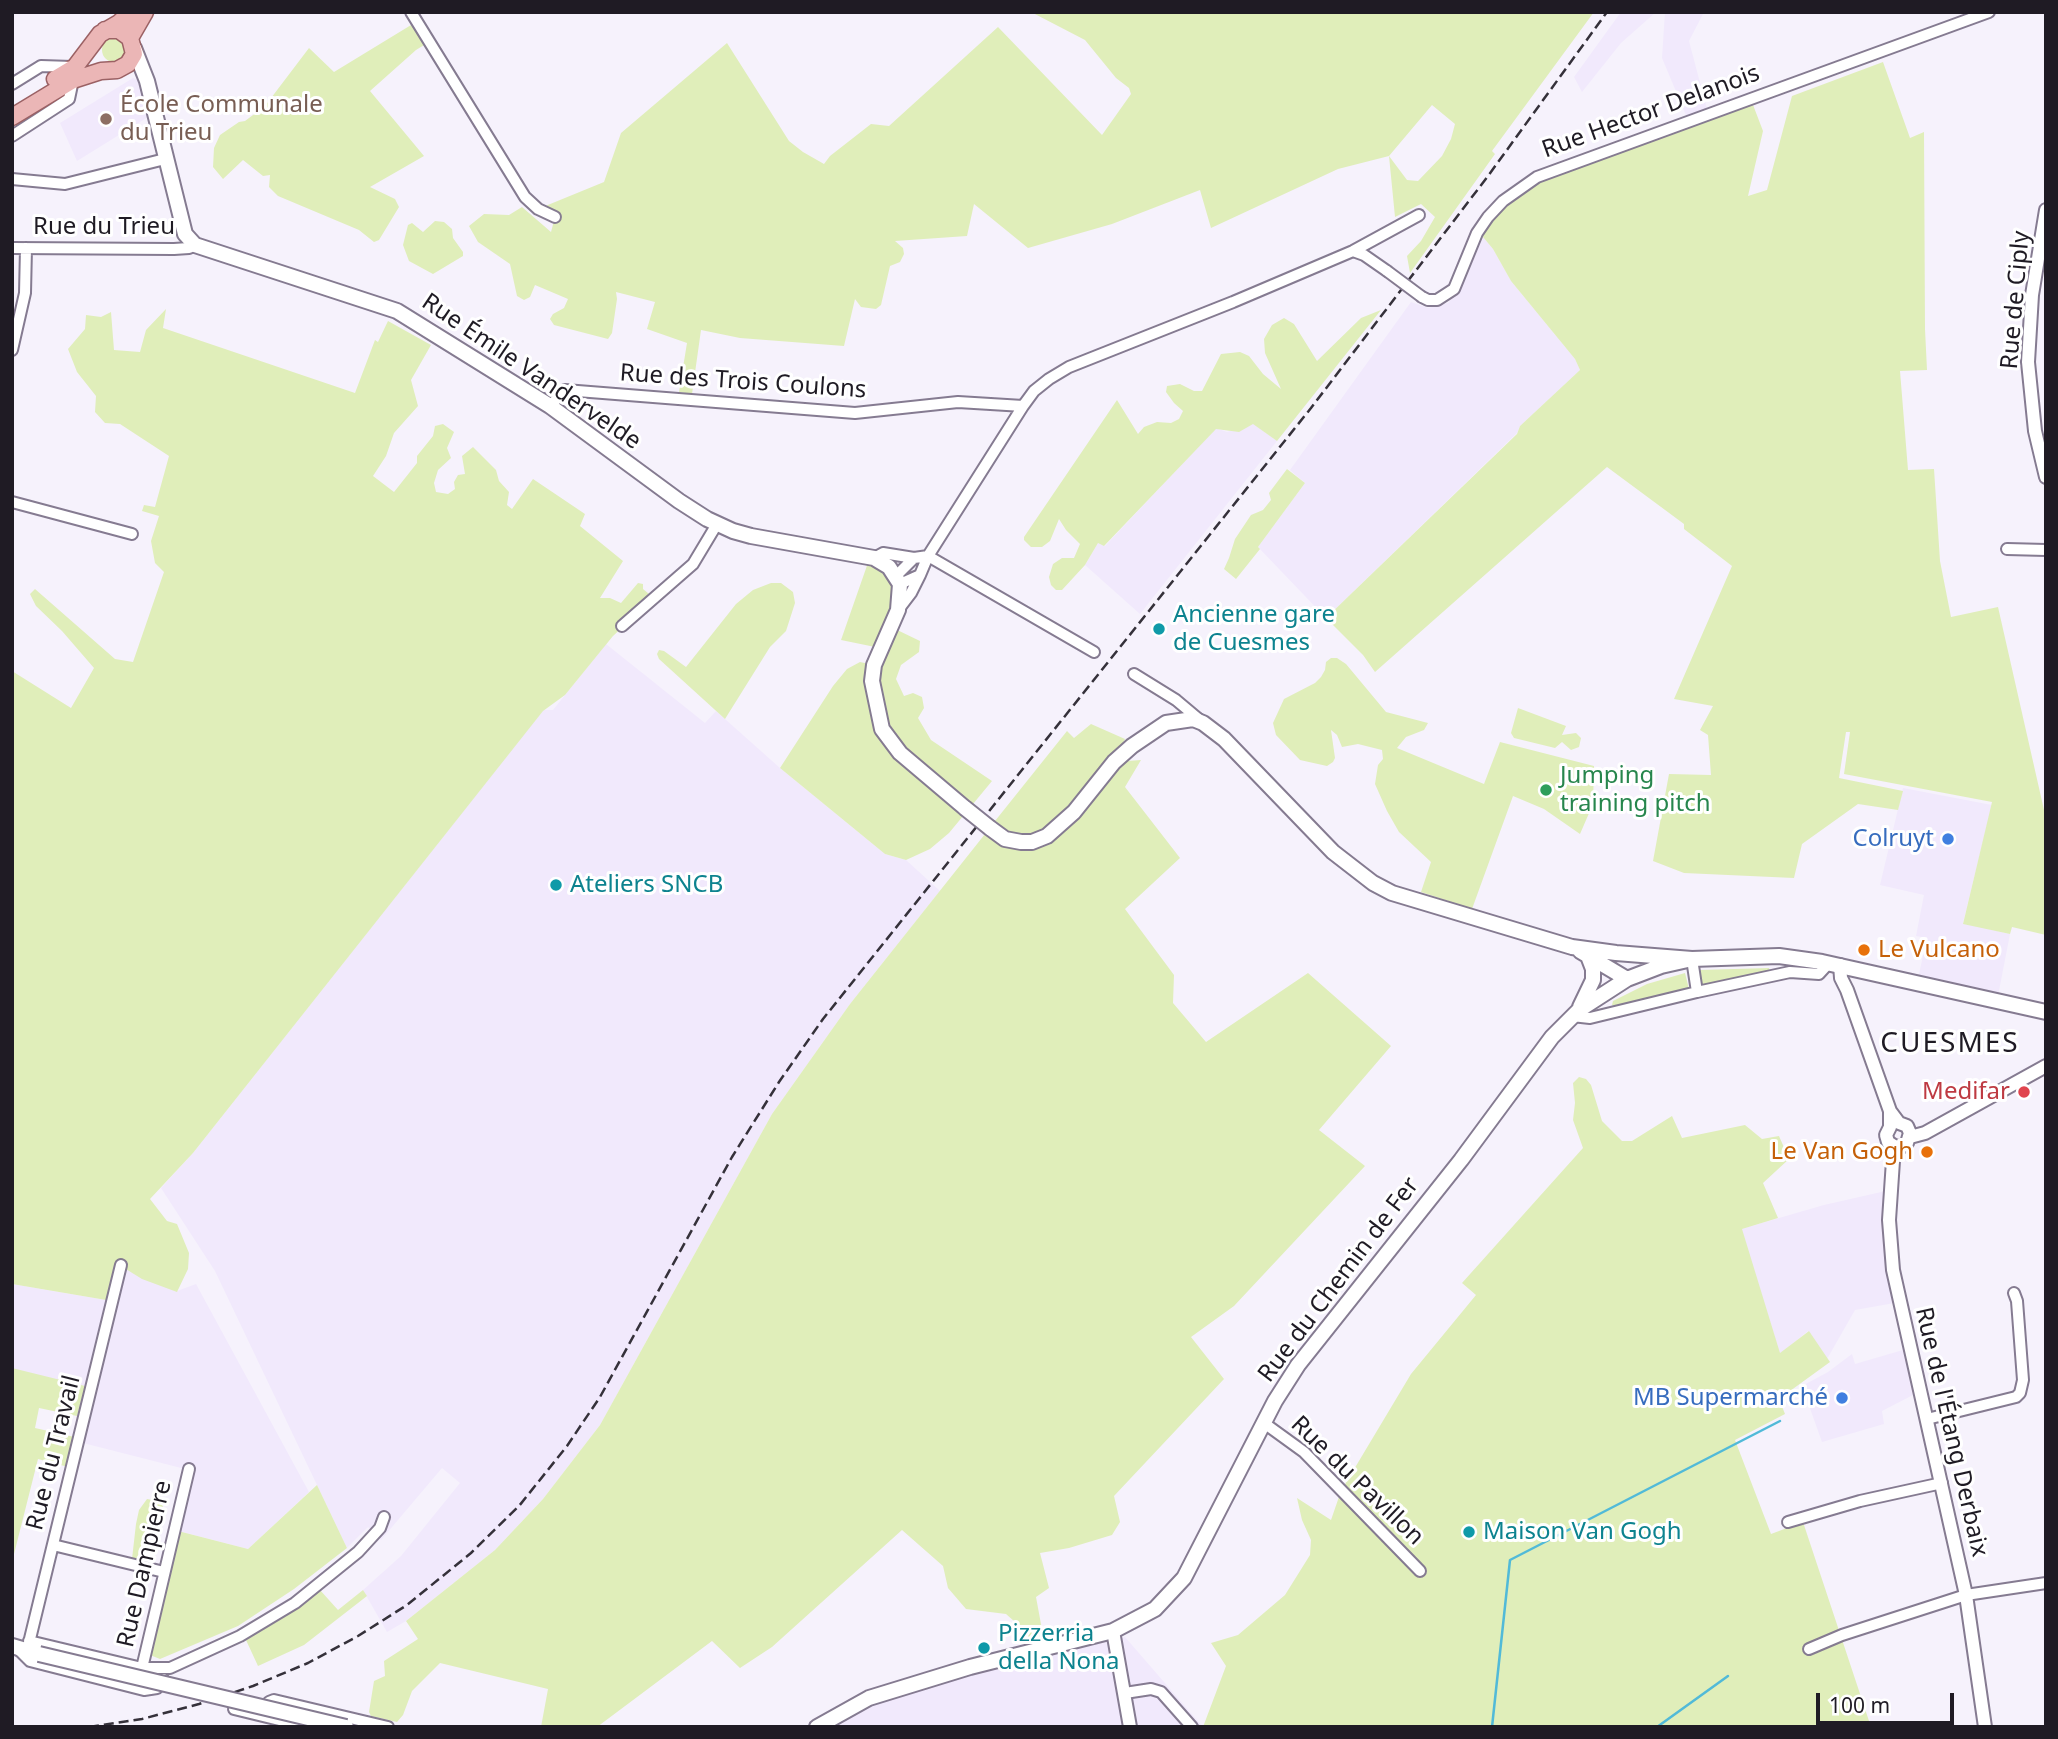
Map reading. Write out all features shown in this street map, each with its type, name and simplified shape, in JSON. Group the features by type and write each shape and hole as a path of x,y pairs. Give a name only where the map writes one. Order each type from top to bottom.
{"main road":[{"path":"130,12 100,35 93,45 94,58 103,68 136,73 147,81"},
{"path":"12,106 74,73 116,69 131,60 132,43 145,12"},
{"path":"12,117 74,73 100,35 119,30 132,43 147,81 185,234 195,245"},
{"name":"Rue Émile Vandervelde","path":"195,245 393,309 550,406 678,501 717,524 751,536 874,558 889,567 898,580"},
{"path":"898,580 898,610 874,665 873,681 882,729 900,753 1005,839 1032,842 1047,836 1076,810 1114,762 1152,730 1187,718 1203,723 1224,739 1333,852 1373,883 1411,899 1572,947 1692,959 1779,956 1857,968 2044,1014"},
{"path":"1572,947 1627,979"},
{"path":"1616,953 1624,963 1627,979"},
{"path":"1575,1013 1592,980 1593,969 1588,956"},
{"name":"Rue du Chemin de Fer","path":"817,1727 869,1699 970,1667 1113,1631 1155,1609 1178,1586 1264,1423 1298,1366 1461,1160 1552,1037 1575,1013 1627,979 1661,966 1692,959"},
{"path":"25,1648 346,1727"}],"street":[{"path":"411,12 525,197 538,209 555,216"},
{"name":"Rue Hector Delanois","path":"1353,251 1364,255 1422,297 1437,300 1454,289 1477,233 1489,217 1503,201 1537,177 1989,12"},
{"path":"12,84 41,66 74,73 69,99 12,136"},
{"path":"12,178 65,184 165,159"},
{"name":"Rue de Ciply","path":"2046,209 2032,295 2028,362 2035,431 2046,477"},
{"path":"898,610 911,593 928,556 1034,391 1069,367 1353,251 1419,215"},
{"name":"Rue du Trieu","path":"12,248 181,248 195,245"},
{"path":"12,350 25,293 26,248"},
{"name":"Rue des Trois Coulons","path":"550,406 565,390 855,413 958,402 1023,406"},
{"path":"12,502 132,534"},
{"path":"622,626 693,564 717,524"},
{"path":"2007,549 2046,551"},
{"name":"Rue Émile Vandervelde","path":"874,558 883,553 914,558 928,556"},
{"path":"928,556 1094,652"},
{"path":"898,580 914,558"},
{"path":"898,580 920,575"},
{"path":"1134,674 1176,700 1203,723"},
{"path":"1692,959 1698,992"},
{"path":"1575,1013 1590,1018 1790,972 1819,974 1835,964 1847,990 1890,1111 1894,1125 1887,1139 1894,1146 1904,1146 1910,1138 1925,1133 2046,1066"},
{"path":"1847,990 1857,968"},
{"path":"1894,1125 1906,1126 1910,1138"},
{"name":"Rue de l'Étang Derbaix","path":"1894,1146 1890,1246 1900,1302 1966,1595 1985,1727"},
{"name":"Rue du Travail","path":"25,1648 53,1545 121,1265"},
{"path":"1927,1419 2016,1397 2020,1392 2023,1380 2017,1301 2014,1293"},
{"name":"Rue du Pavillon","path":"1264,1423 1304,1452 1420,1571"},
{"name":"Rue Dampierre","path":"142,1668 189,1469"},
{"path":"1788,1522 1860,1501 1942,1483"},
{"path":"25,1648 142,1668 170,1668 240,1636 295,1603 358,1552 380,1528 384,1517"},
{"path":"53,1545 164,1572"},
{"path":"1809,1648 1842,1634 1966,1595 2046,1583"},
{"path":"1113,1631 1130,1727"},
{"path":"25,1648 30,1661 145,1690 157,1688 170,1668"},
{"path":"1125,1693 1151,1689 1161,1692 1192,1727"},
{"path":"265,1716 269,1702 274,1700 388,1727"},
{"path":"233,1709 308,1727"}],"shaded area":[{"path":"1621,12 1656,12 1621,43 1582,92 1574,77"},
{"path":"1665,12 1704,12 1689,41 1708,113 1688,120 1662,58"},
{"name":"École Communale du Trieu","path":"133,78 138,80 148,117 77,161 60,123"},
{"path":"1483,237 1511,281 1575,359 1580,370 1326,618 1258,547 1305,483 1290,470 1411,302 1428,308 1448,303 1465,280"},
{"path":"1253,423 1277,441 1140,614 1085,565 1098,543 1105,546 1216,428 1227,432"},
{"path":"606,644 705,723 716,711 780,768 885,854 906,860 940,891 850,1004 772,1114 600,1425 543,1499 495,1550 406,1621 387,1632 363,1590 401,1556 460,1483 442,1468 381,1540 368,1527 347,1548 215,1271 161,1188 193,1153 543,710 553,710"},
{"path":"1903,788 1992,805 1963,923 2010,934 1997,1001 1917,983 1927,938 1916,936 1924,895 1880,885"},
{"path":"1890,1190 1900,1302 1855,1310 1827,1359 1808,1331 1780,1354 1741,1229 1824,1205"},
{"path":"121,1265 177,1291 196,1284 309,1492 248,1549 178,1531 193,1471 83,1443 78,1441 84,1417 12,1401 12,1284 112,1301"},
{"path":"1903,1350 1913,1395 1882,1411 1884,1424 1822,1442 1802,1386 1828,1372 1852,1354 1855,1364"},
{"path":"1125,1637 1203,1727 831,1727 879,1703 923,1688"}],"green space":[{"path":"1031,12 1594,12 1492,151 1495,154 1410,273 1407,256 1421,241 1435,217 1421,204 1395,217 1389,156 1338,169 1211,228 1200,190 1112,224 1028,248 974,204 967,236 895,241 903,248 904,254 900,262 890,266 881,305 876,309 861,307 855,299 844,346 740,338 701,330 692,394 679,392 687,343 647,329 655,302 616,292 612,333 608,339 554,325 550,319 564,308 568,299 535,285 530,297 524,300 517,296 510,264 478,242 469,226 484,214 509,215 522,207 551,232 555,217 538,209 604,182 621,133 727,43 789,141 824,164 830,156 871,124 889,126 998,27 1102,135 1131,94 1129,88 1116,78 1085,40","holes":["1432,105 1455,124 1451,139 1442,156 1418,181 1407,180 1389,156"]},
{"path":"416,22 429,42 416,50 370,91 424,156 370,187 395,199 399,207 379,240 374,242 359,230 278,196 269,187 270,175 263,176 243,160 223,179 213,167 214,148 220,135 265,106 309,48 334,72"},
{"path":"114,38 125,45 126,50 119,61 114,62 103,55 102,50 109,39"},
{"path":"1883,62 1910,138 1924,132 1927,370 1900,371 1908,470 1934,469 1940,561 1951,617 1998,607 2046,811 2046,935 2012,927 2010,934 1963,924 1992,802 1844,774 1850,732 1846,732 1839,778 1903,791 1898,810 1858,804 1802,844 1794,878 1684,873 1653,861 1669,774 1711,775 1708,735 1700,730 1713,706 1674,699 1732,566 1684,529 1684,524 1607,467 1375,672 1363,655 1326,618 1580,370 1575,359 1511,281 1483,237 1484,224 1517,189 1750,97 1763,131 1748,196 1767,190 1792,96"},
{"path":"435,221 444,222 452,229 453,238 463,256 433,274 409,261 403,245 408,225 412,223 423,232"},
{"path":"166,309 163,328 355,393 375,340 378,342 388,321 431,345 411,380 418,406 394,433 386,456 373,476 394,492 417,463 417,456 433,436 435,426 443,424 454,432 447,448 451,458 438,470 434,483 436,492 448,494 455,489 454,482 458,475 465,474 462,456 473,447 496,470 499,481 509,492 507,505 512,509 533,479 585,514 580,526 623,561 600,598 610,598 621,603 638,583 643,584 643,589 654,598 613,636 565,695 543,711 193,1153 150,1199 167,1221 177,1224 189,1253 188,1269 177,1292 142,1279 121,1266 112,1301 12,1284 12,671 71,708 94,668 36,606 30,594 35,589 115,659 133,662 164,572 155,563 151,541 159,516 142,511 144,505 155,507 169,456 120,424 105,423 95,412 96,396 77,372 68,349 85,329 86,315 101,317 111,312 114,350 140,352 146,330"},
{"path":"1381,310 1277,441 1253,424 1239,432 1216,429 1104,546 1098,543 1085,565 1062,590 1056,590 1051,585 1049,577 1053,564 1062,558 1074,558 1080,544 1059,519 1050,541 1042,547 1031,547 1024,537 1117,400 1138,434 1144,427 1157,422 1171,423 1179,419 1183,411 1166,392 1167,386 1180,384 1194,391 1202,391 1221,354 1240,352 1249,356 1263,374 1281,389 1265,353 1264,339 1272,325 1284,318 1294,324 1317,361 1361,318"},
{"path":"1287,469 1305,483 1236,579 1224,569 1235,539 1251,515 1263,510 1271,500 1269,493"},
{"path":"870,557 896,576 891,627 920,641 919,652 901,665 896,679 904,696 913,693 922,697 924,708 918,718 931,740 992,781 949,833 930,849 906,860 885,854 780,768 847,669 860,662 874,665 880,648 841,640"},
{"path":"771,583 781,583 793,592 795,603 786,631 770,647 725,719 659,659 657,654 659,650 664,651 686,667 736,604 753,590"},
{"path":"1331,658 1337,658 1346,664 1386,712 1428,723 1424,730 1406,737 1397,748 1484,784 1500,742 1594,766 1593,804 1580,834 1544,809 1513,796 1472,909 1421,892 1431,862 1399,832 1375,784 1378,765 1383,759 1382,750 1358,744 1342,747 1337,735 1331,730 1335,758 1327,766 1300,760 1276,735 1273,723 1284,699 1315,683"},
{"name":"Jumping training pitch","path":"1518,708 1566,726 1562,735 1576,733 1581,738 1579,747 1571,750 1562,742 1555,748 1514,738 1511,733"},
{"path":"1091,724 1125,739 1114,762 1141,760 1125,787 1180,858 1125,909 1174,975 1173,1003 1206,1042 1308,973 1391,1046 1319,1130 1365,1166 1234,1306 1191,1337 1224,1379 1114,1496 1120,1522 1112,1535 1069,1548 1040,1553 1049,1588 1036,1597 1043,1635 1029,1642 1006,1614 966,1609 948,1588 943,1566 902,1530 772,1647 740,1668 712,1641 597,1727 541,1727 548,1689 440,1663 412,1691 403,1715 397,1722 371,1716 369,1712 374,1681 385,1676 384,1661 418,1639 406,1621 495,1550 543,1499 600,1425 772,1114 850,1004 985,834 1010,846 1034,848 991,826 1067,731 1074,738"},
{"path":"1769,968 1770,972 1701,988 1700,970"},
{"path":"1685,973 1689,989 1612,1005 1613,1001 1647,984"},
{"path":"1579,1077 1586,1079 1591,1085 1602,1121 1622,1141 1632,1141 1672,1116 1682,1138 1745,1125 1762,1139 1779,1136 1789,1159 1763,1183 1778,1218 1742,1229 1780,1353 1809,1331 1830,1362 1779,1399 1785,1414 1735,1440 1771,1534 1803,1522 1871,1727 1203,1727 1226,1666 1211,1643 1238,1635 1285,1595 1310,1555 1311,1540 1302,1520 1297,1498 1331,1520 1341,1491 1411,1374 1476,1295 1462,1283 1583,1148 1573,1120 1573,1083"},
{"path":"12,1368 85,1386 77,1416 39,1408 35,1428 79,1438 72,1468 38,1459 12,1562"},
{"path":"317,1485 347,1548 294,1589 238,1626 160,1659 150,1655 178,1531 248,1549"},
{"path":"147,1499 158,1501 163,1506 160,1526 146,1528 137,1560 132,1559 139,1510"},
{"path":"320,1590 338,1610 363,1590 367,1596 304,1645 258,1666 246,1640 286,1616"}],"waterway":[{"path":"1492,1727 1510,1560 1780,1421"},
{"path":"1657,1727 1728,1676"}],"railway":[{"path":"89,1727 142,1719 199,1704 253,1686 308,1663 407,1605 471,1553 519,1506 567,1446 600,1397 732,1157 823,1019 1311,408 1488,176 1607,12"}],"place":[{"name":"École Communale du Trieu","path":"106,119"},
{"name":"Ancienne gare de Cuesmes","path":"1159,629"},
{"name":"Jumping training pitch","path":"1546,790"},
{"name":"Colruyt","path":"1948,839"},
{"name":"Ateliers SNCB","path":"556,885"},
{"name":"Le Vulcano","path":"1864,950"},
{"name":"Medifar","path":"2024,1092"},
{"name":"Le Van Gogh","path":"1927,1152"},
{"name":"MB Supermarché","path":"1842,1398"},
{"name":"Maison Van Gogh","path":"1469,1532"},
{"name":"Pizzerria della Nona","path":"984,1648"}],"district":[{"name":"CUESMES","path":"1950,1044"}]}
